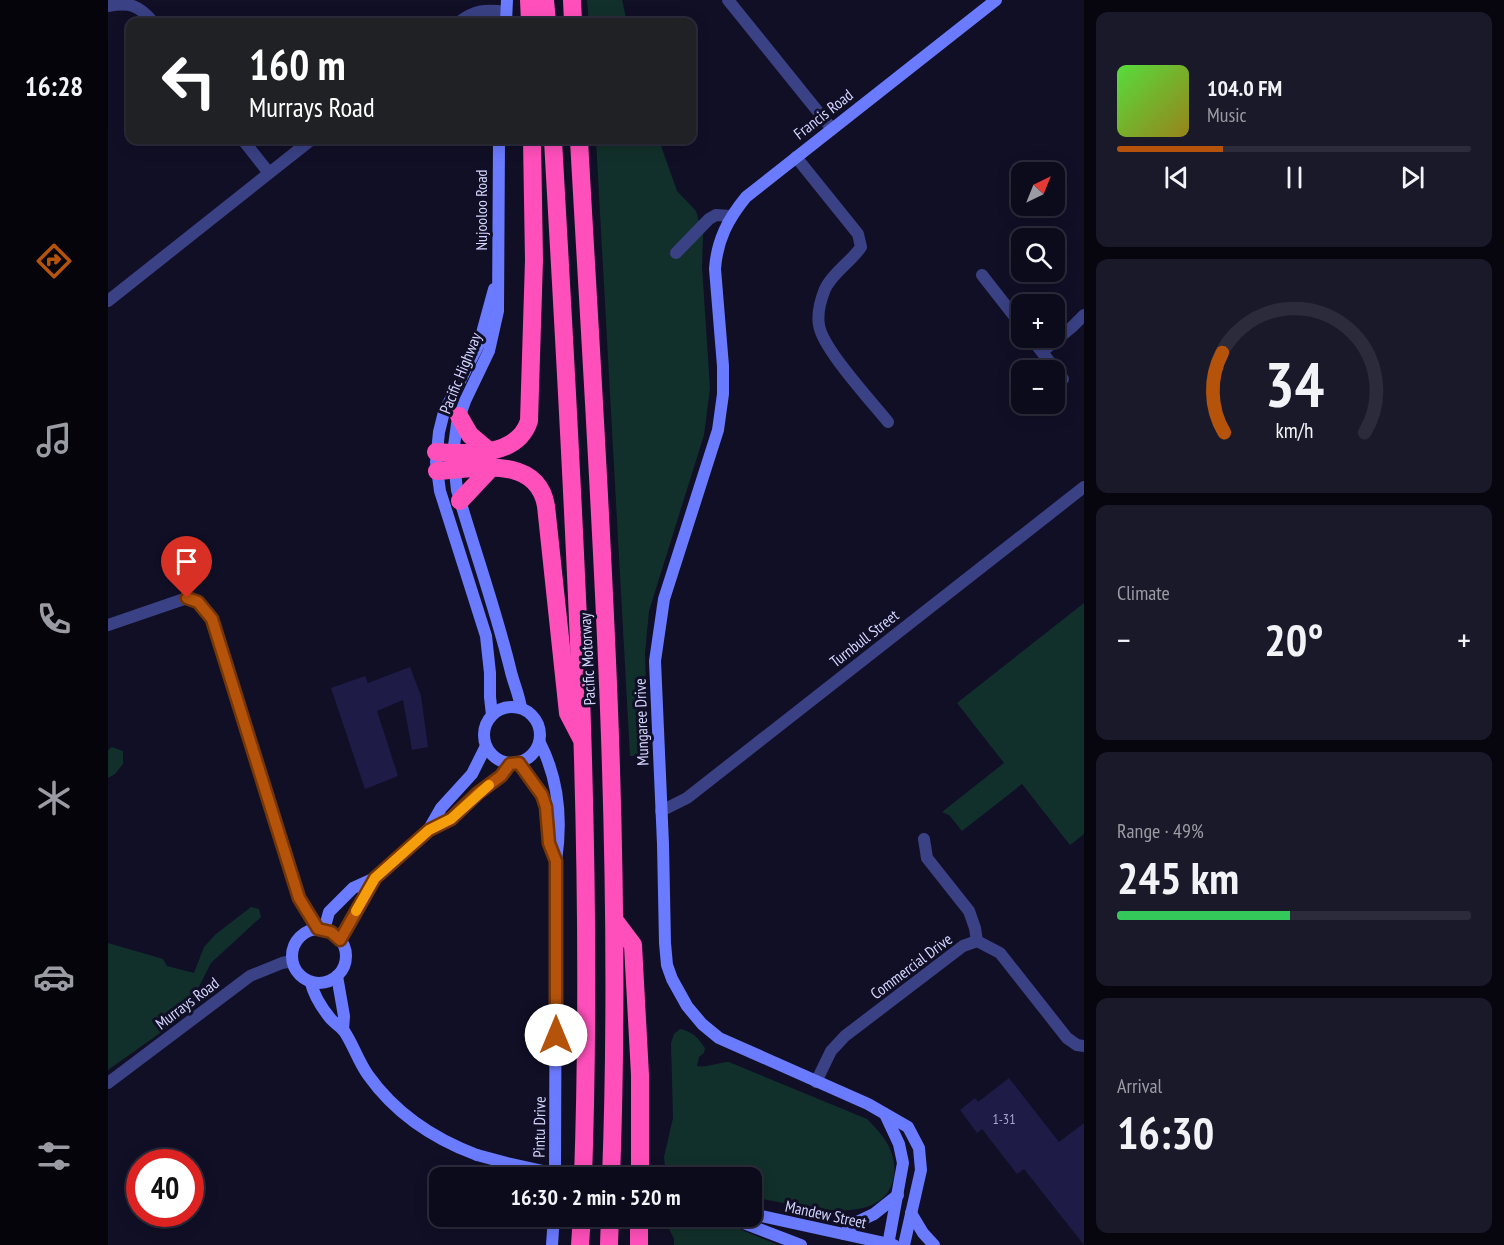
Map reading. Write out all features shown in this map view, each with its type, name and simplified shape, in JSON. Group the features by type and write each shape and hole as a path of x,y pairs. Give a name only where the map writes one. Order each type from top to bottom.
{"highway":[{"path":"529,0 530,18"},
{"path":"545,0 547,18"},
{"path":"572,0 573,18"},
{"path":"460,501 490,460 526,430 530,415 534,260 532,144"},
{"name":"Pacific Motorway","path":"553,144 583,742 588,956 583,1167"},
{"name":"Pacific Motorway","path":"579,144 612,758 615,1016 611,1167"},
{"path":"459,416 470,435 490,460 520,472 534,481 543,494 568,713 583,742"},
{"path":"445,462 490,460"},
{"path":"615,921 633,945 639,1065 640,1167"},
{"path":"580,1245 581,1227"},
{"path":"609,1245 610,1227"},
{"path":"639,1227 639,1245"}],"street":[{"path":"728,0 832,129"},
{"name":"Francis Road","path":"676,253 709,219 716,215 730,216 746,197 996,0"},
{"path":"108,6 123,4 135,7 148,18"},
{"path":"466,18 486,9 506,11"},
{"path":"246,144 269,173"},
{"path":"108,301 306,144"},
{"name":"Nujooloo Road","path":"497,280 499,144"},
{"path":"796,157 858,234 861,247 855,257 837,273 826,287 820,305 818,324 825,342 888,422"},
{"name":"Mungaree Drive","path":"730,216 716,252 714,268 723,366 723,394 718,430 664,599 657,650 656,699 664,863 665,950 669,972 678,992 697,1018 719,1038 874,1107 908,1127 919,1148 921,1162 920,1177 904,1245"},
{"path":"982,275 1011,312"},
{"name":"Pacific Highway","path":"492,715 486,636 440,491 445,462 459,416 493,338 498,311 497,280"},
{"name":"Pacific Highway","path":"497,280 479,344 447,404 439,432 445,462 499,622 521,708"},
{"path":"1042,352 1084,315"},
{"path":"1039,348 1048,360"},
{"name":"Turnbull Street","path":"661,811 687,798 1084,487"},
{"path":"108,625 187,598 198,602 212,619 296,891 321,929"},
{"path":"321,929 328,912 353,888 375,878 429,830 451,819 514,763 532,756 540,743 539,726 535,718 521,708 506,708 492,715 484,729 486,746 495,758 514,763"},
{"name":"Pintu Drive","path":"540,743 549,761 558,803 555,1167"},
{"path":"429,830 441,808 472,774 486,746"},
{"name":"Pintu Drive","path":"514,763 542,795 546,807 549,843 556,861"},
{"path":"924,839 927,858 969,911 977,942"},
{"path":"340,940 375,878"},
{"path":"321,929 331,932 340,940 344,947 345,963 337,976 321,983 312,982 298,975 292,961 292,951 301,935 321,929"},
{"name":"Commercial Drive","path":"816,1082 831,1052 845,1036 963,946 977,942 1000,954 1067,1038 1077,1045 1084,1046"},
{"name":"Murrays Road","path":"108,1083 245,979 260,971 292,961"},
{"path":"337,976 344,1016 343,1030"},
{"path":"312,982 313,994 331,1019 343,1030 367,1074 400,1110 432,1134 477,1155 525,1167"},
{"path":"885,1114 899,1144 903,1170 890,1245"},
{"path":"844,1234 855,1223 874,1214 898,1195"},
{"path":"911,1213 923,1233 934,1245"},
{"name":"Mandew Street","path":"762,1216 890,1245"},
{"path":"552,1245 553,1227"},
{"name":"Mandew Street","path":"754,1227 801,1245"}],"green space":[{"path":"587,0 622,0 626,18 589,18"},
{"path":"596,144 660,144 677,191 696,211 703,235 702,267 710,388 704,435 649,611 645,653 648,756 630,756"},
{"path":"1084,603 1084,834 1070,845 1022,784 962,831 949,815 942,812 1004,763 957,703"},
{"path":"112,747 123,751 123,764 115,774 108,778 108,750"},
{"path":"251,907 259,909 261,917 211,963 184,1016 108,1070 108,943 163,959 167,966 194,973 204,947 216,934"},
{"path":"680,1029 688,1031 700,1041 705,1048 704,1053 699,1057 697,1066 729,1062 867,1119 888,1144 893,1158 894,1175 887,1193 874,1204 855,1209 811,1208 762,1199 762,1167 665,1167 664,1157 673,1118 671,1043 674,1034"},
{"path":"668,1227 735,1227 778,1245 674,1245 674,1239"}],"building":[{"path":"410,667 421,696 428,747 412,750 403,700 377,711 398,776 365,789 331,688 365,676 368,683"},
{"path":"1009,1078 1059,1142 1084,1123 1084,1245 1024,1169 1017,1174 982,1129 977,1133 960,1110 975,1098 978,1102"}],"slow traffic":[{"path":"356,911 375,878 429,830 451,819 489,785"}],"route":[{"path":"187,598 198,602 212,619 299,898 318,929 331,932 340,940 375,878 429,830 451,819 478,793 501,776 510,764 519,763 542,795 546,807 549,843 556,861 556,1035"}]}
